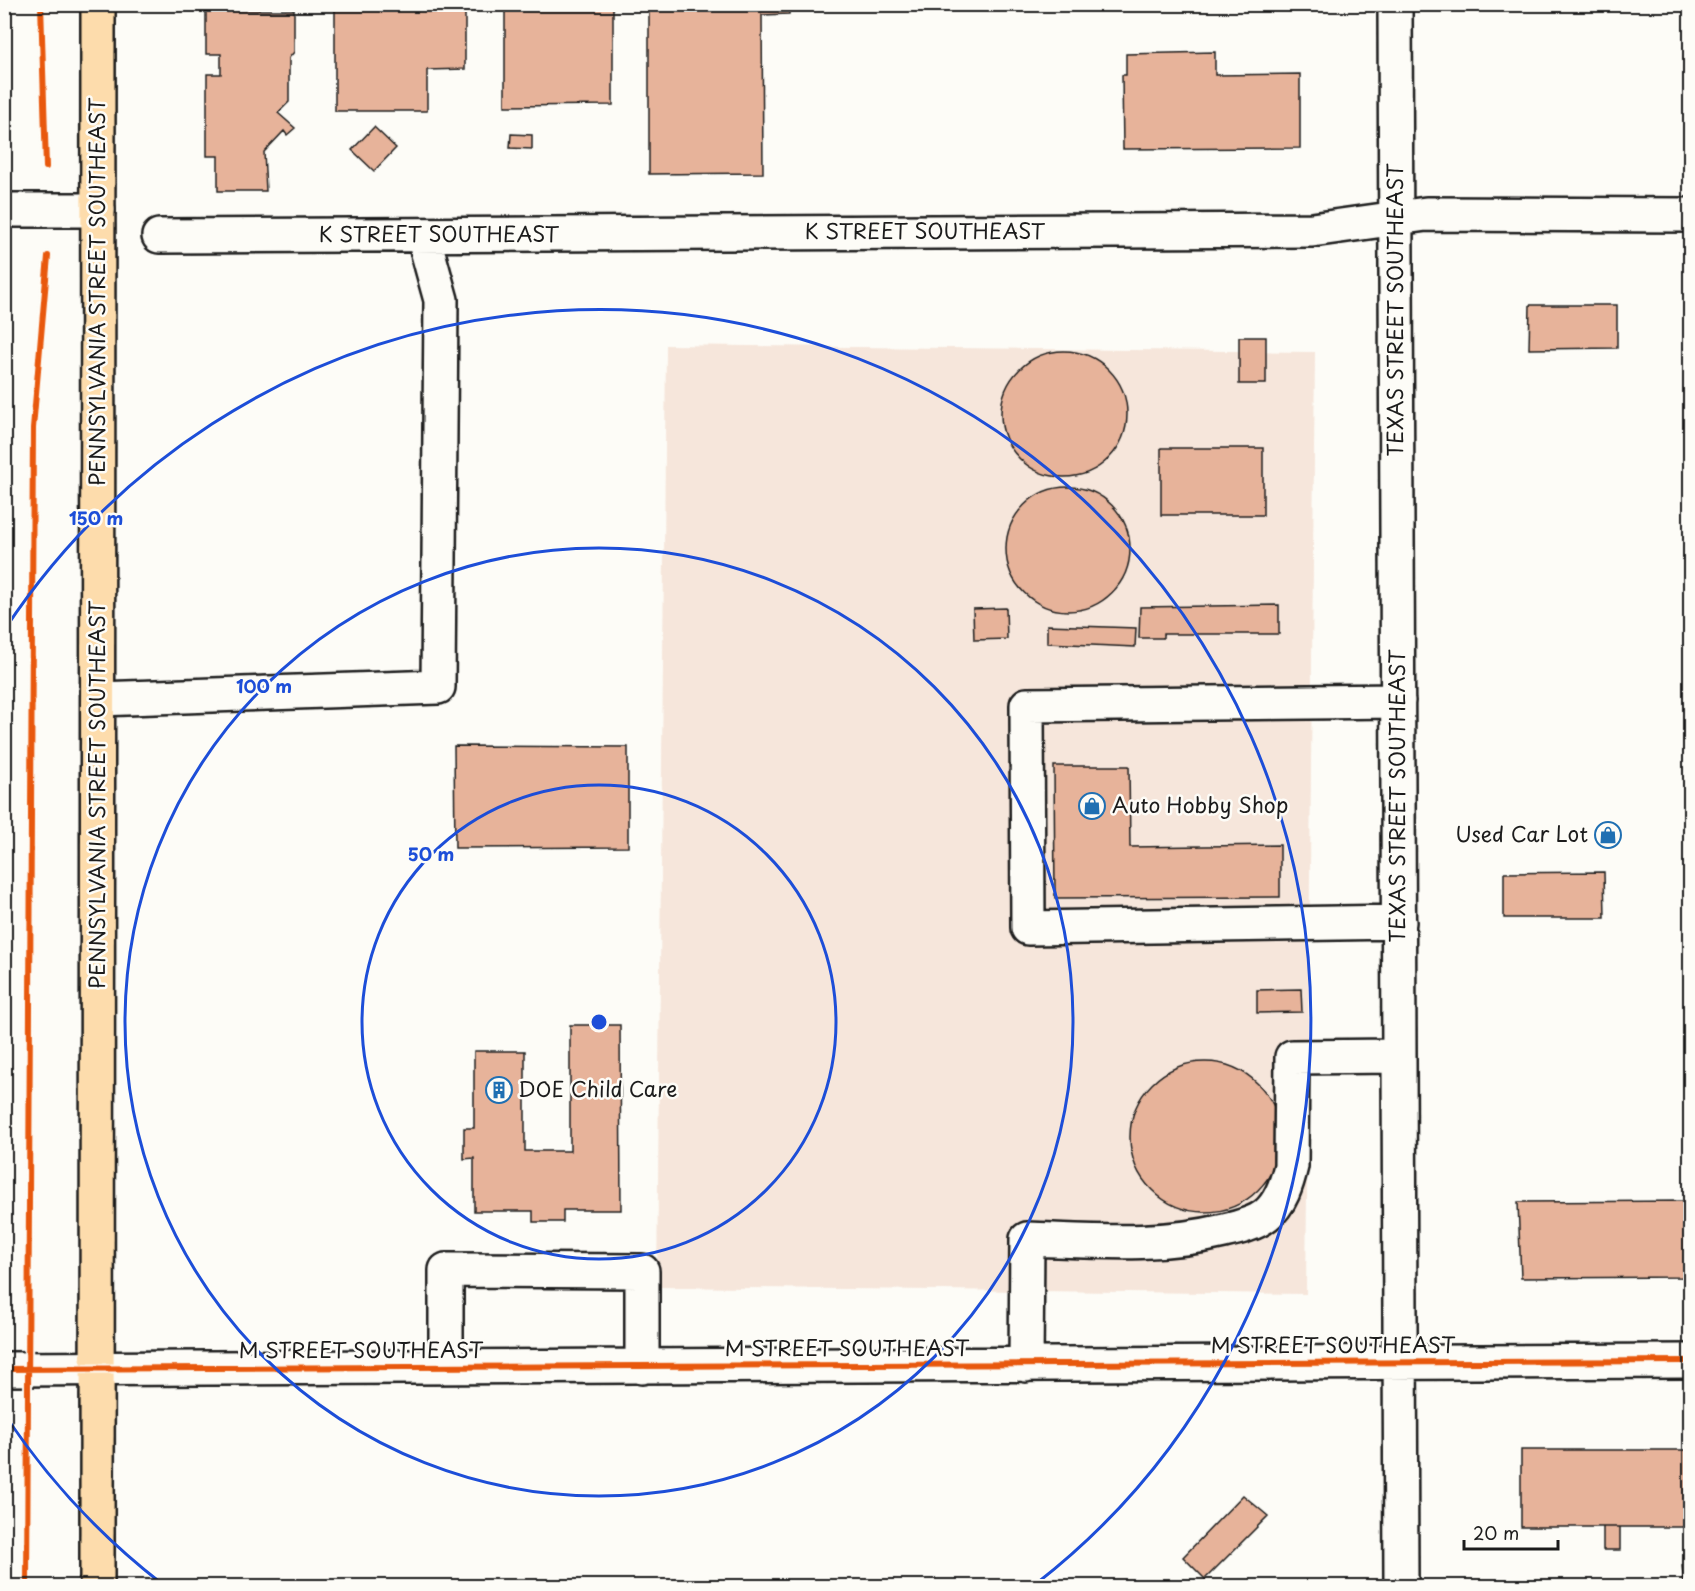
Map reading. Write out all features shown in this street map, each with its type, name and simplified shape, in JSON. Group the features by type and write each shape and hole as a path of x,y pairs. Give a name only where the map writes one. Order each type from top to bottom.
{"main road":[{"name":"PENNSYLVANIA STREET SOUTHEAST","path":"97,1587 98,4"}],"street":[{"name":"TEXAS STREET SOUTHEAST","path":"1395,4 1401,1587"},
{"path":"4,210 98,210"},
{"name":"K STREET SOUTHEAST","path":"159,236 1312,230 1426,214 1690,215"},
{"path":"98,699 438,687 441,300 423,235"},
{"path":"1398,701 1027,705 1028,928 1398,922"},
{"path":"1026,1365 1027,1239 1160,1242 1187,1240 1252,1222 1266,1215 1287,1183 1291,1166 1292,1057 1398,1056"},
{"path":"446,1367 446,1270 642,1271 642,1367"},
{"name":"M STREET SOUTHEAST","path":"4,1369 1690,1361"}],"shaded area":[{"path":"666,345 1315,352 1306,1294 657,1287"}],"building":[{"path":"335,4 465,4 465,69 427,70 427,111 335,111"},
{"path":"505,4 613,4 613,105 505,106"},
{"path":"649,4 789,4 789,14 762,15 763,173 649,174"},
{"path":"206,10 294,10 294,52 289,58 289,102 278,113 295,128 287,135 284,131 264,152 266,191 218,191 218,156 207,156 207,74 221,74 221,54 206,54"},
{"path":"1215,52 1215,75 1300,74 1300,148 1123,149 1122,75 1126,75 1126,54"},
{"path":"374,127 396,148 374,171 352,150"},
{"path":"511,134 532,135 532,149 510,148"},
{"path":"1530,305 1617,305 1617,348 1529,349"},
{"path":"1686,308 1690,308 1690,352 1686,352"},
{"path":"1239,337 1266,337 1266,384 1239,384"},
{"path":"1064,351 1088,356 1109,369 1122,390 1127,414 1122,438 1109,459 1088,472 1064,477 1040,472 1019,459 1006,438 1001,414 1006,390 1019,369 1040,356"},
{"path":"1161,448 1263,448 1263,515 1161,515"},
{"path":"1068,487 1092,491 1112,505 1126,525 1130,549 1126,573 1112,593 1092,607 1068,611 1044,607 1024,593 1010,573 1006,549 1010,525 1024,505 1044,491"},
{"path":"1279,605 1279,634 1163,634 1163,638 1139,638 1140,607"},
{"path":"1006,608 1007,639 974,640 973,609"},
{"path":"1047,625 1136,628 1135,647 1047,643"},
{"path":"454,746 628,747 628,847 455,848"},
{"name":"Auto Hobby Shop","path":"1054,766 1129,766 1130,847 1280,845 1280,897 1055,898"},
{"path":"1604,872 1605,918 1504,918 1504,873"},
{"path":"1301,989 1302,1012 1257,1013 1257,990"},
{"name":"DOE Child Care","path":"570,1025 620,1025 621,1210 563,1210 563,1222 533,1222 533,1211 474,1211 474,1158 464,1159 464,1128 474,1128 474,1051 525,1051 525,1151 570,1151"},
{"path":"1205,1062 1234,1067 1247,1074 1258,1084 1268,1095 1275,1108 1280,1137 1275,1166 1268,1179 1258,1190 1247,1200 1234,1207 1205,1212 1176,1207 1163,1200 1152,1190 1142,1179 1135,1166 1130,1137 1135,1108 1142,1095 1152,1084 1163,1074 1176,1067"},
{"path":"1690,1201 1690,1277 1521,1278 1518,1202"},
{"path":"1521,1450 1690,1450 1690,1527 1521,1527"},
{"path":"1243,1495 1268,1516 1205,1579 1183,1557"},
{"path":"1603,1527 1620,1527 1620,1550 1603,1550"},
{"path":"1690,1564 1690,1584 1684,1584 1682,1565"}],"cycle path":[{"path":"41,4 46,167"},
{"path":"27,1586 33,428 48,256"},
{"path":"4,1369 1690,1361"}],"place":[{"name":"Auto Hobby Shop","path":"1092,806"},
{"name":"Used Car Lot","path":"1608,835"},
{"name":"DOE Child Care","path":"499,1090"}]}
